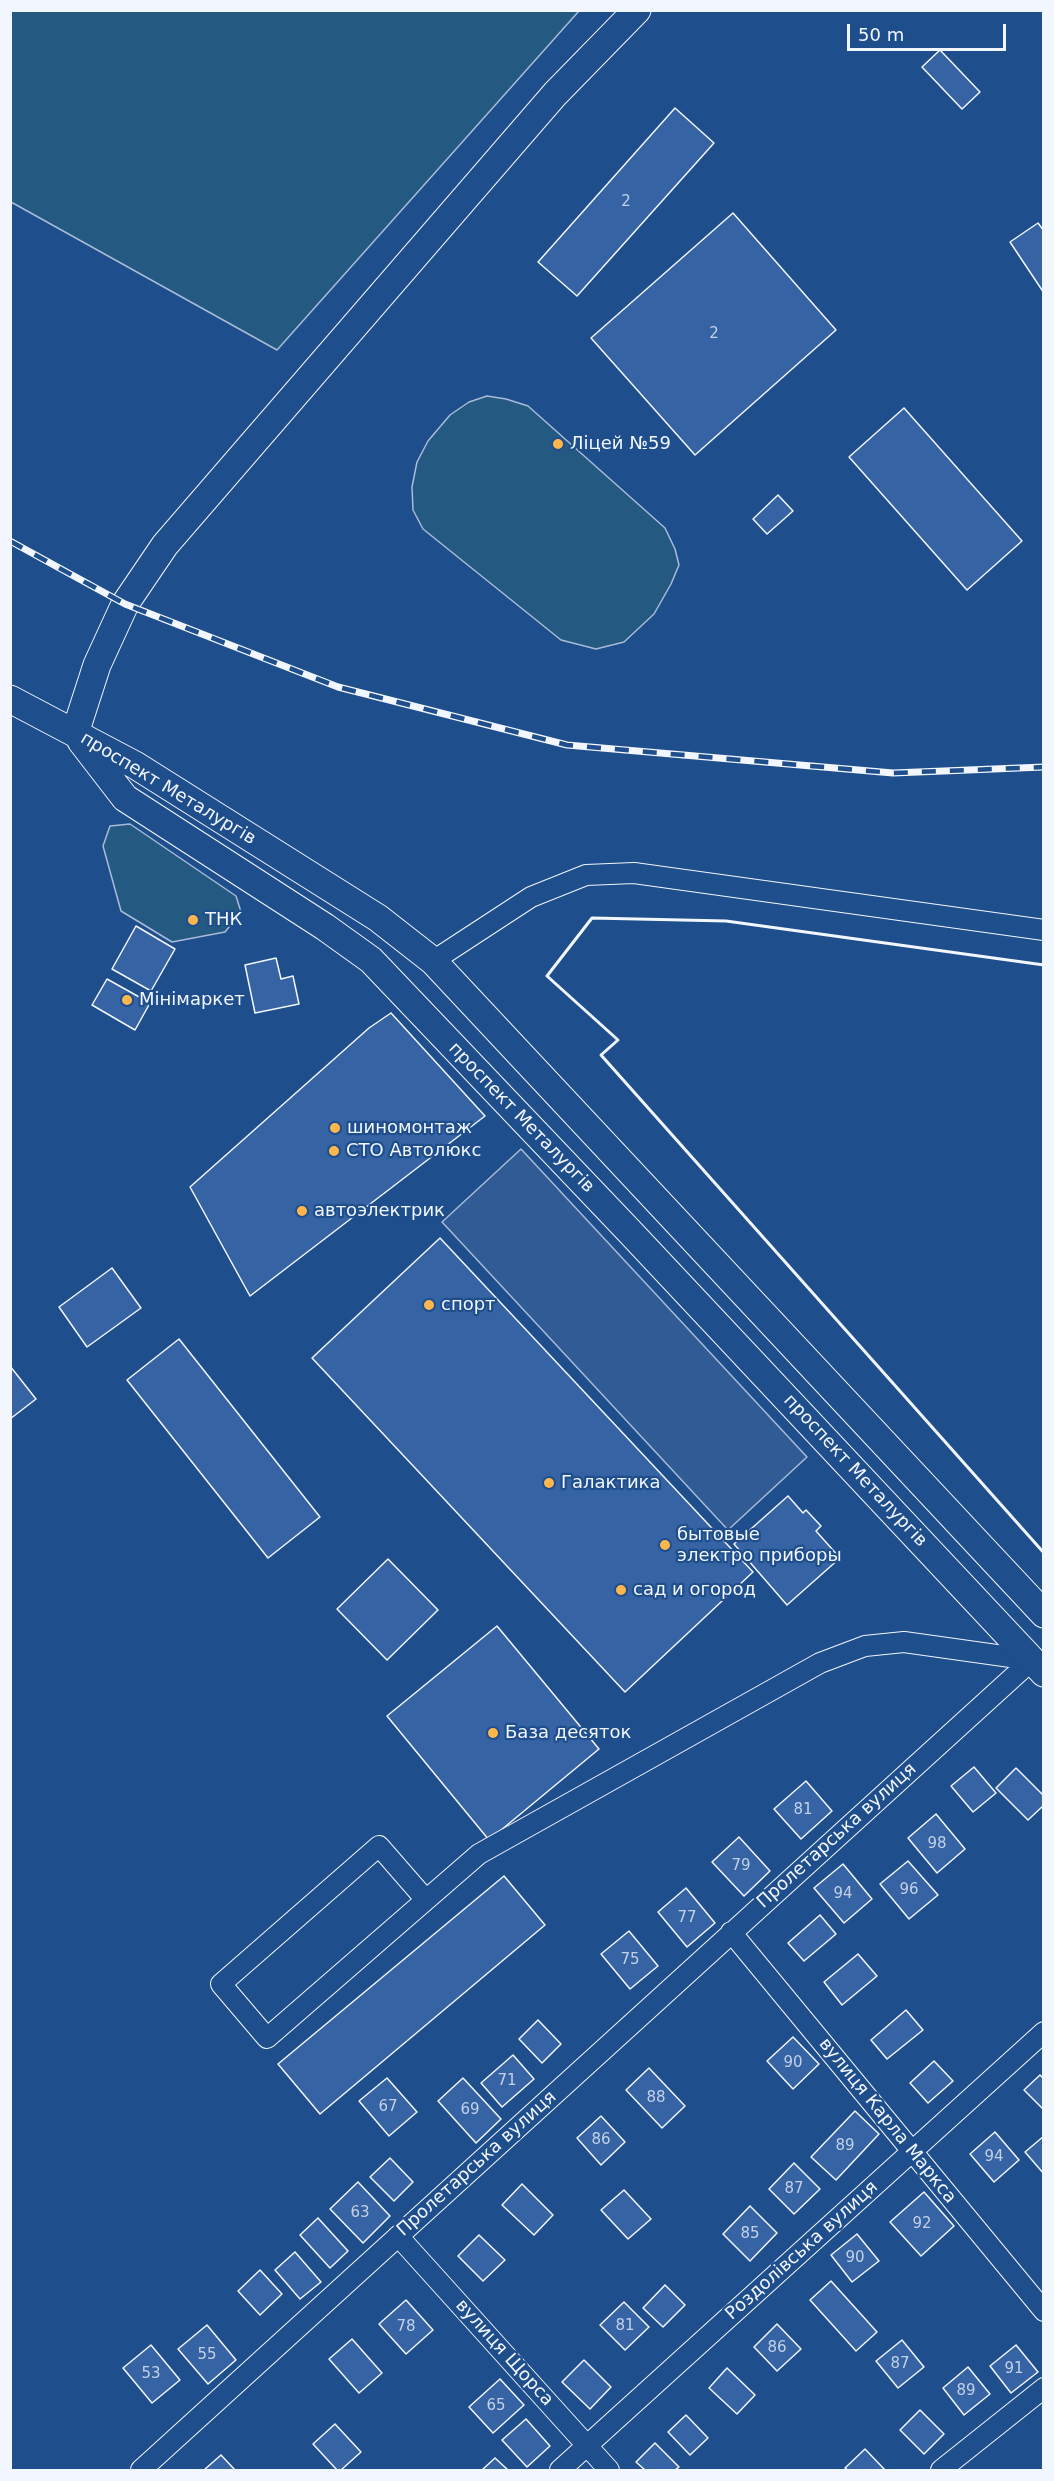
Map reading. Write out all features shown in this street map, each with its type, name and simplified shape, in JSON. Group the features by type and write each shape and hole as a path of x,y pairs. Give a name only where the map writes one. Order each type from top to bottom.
{"street":[{"path":"10,699 75,733 97,665 125,604 165,545 555,94 637,10"},
{"name":"проспект Металургів","path":"75,733 135,765 378,918 433,961 1044,1614"},
{"name":"проспект Металургів","path":"75,733 125,798 325,927 370,960 1040,1660"},
{"path":"433,961 531,897 586,875 634,873 1044,930"},
{"path":"631,1233 632,1220 639,1210 649,1203 660,1202"},
{"path":"426,1900 379,1846 221,1984 267,2038 426,1900 479,1854 820,1663 865,1646 904,1642 1040,1660"},
{"name":"Пролетарська вулиця","path":"141,2470 731,1932 1040,1660"},
{"name":"вулиця Карла Маркса","path":"731,1932 1044,2310"},
{"name":"Роздолівська вулиця","path":"560,2470 1044,2032"},
{"name":"вулиця Щорса","path":"398,2236 609,2470"},
{"path":"940,2470 1044,2388"}],"shaded area":[{"path":"11,10 579,11 277,350 11,202"},
{"path":"487,396 528,406 665,528 675,549 679,565 654,614 624,642 596,649 561,640 423,529 413,510 412,487 417,462 428,441 450,415 469,402"},
{"path":"130,824 236,896 241,912 225,932 172,942 121,911 103,846 110,826"},
{"path":"521,1149 807,1457 728,1530 442,1222"}],"building":[{"path":"940,50 980,92 962,109 922,67"},
{"path":"675,108 714,143 577,296 538,262"},
{"path":"733,213 836,330 695,455 591,338"},
{"path":"1038,223 1044,231 1044,293 1010,242"},
{"path":"904,408 1022,541 967,590 849,457"},
{"path":"778,495 793,511 767,534 753,519"},
{"path":"136,926 175,949 151,991 112,969"},
{"path":"276,958 281,979 293,976 299,1004 255,1013 245,965"},
{"path":"107,979 150,1003 135,1030 92,1005"},
{"name":"СТО Автолюкс","path":"391,1013 485,1116 250,1296 190,1187 369,1028"},
{"name":"Галактика","path":"440,1238 753,1572 625,1692 312,1358"},
{"path":"112,1268 141,1308 87,1347 59,1307"},
{"path":"179,1339 320,1517 268,1558 127,1380"},
{"path":"10,1366 36,1399 10,1419"},
{"path":"788,1496 803,1513 806,1510 821,1526 816,1531 840,1558 787,1605 734,1544"},
{"path":"388,1559 438,1610 387,1660 337,1609"},
{"name":"База десяток","path":"497,1626 599,1749 489,1840 387,1716"},
{"path":"974,1767 996,1793 973,1812 951,1786"},
{"path":"1016,1768 1044,1796 1044,1805 1028,1820 996,1788"},
{"path":"806,1781 832,1811 801,1839 774,1809"},
{"path":"936,1814 965,1849 937,1873 908,1838"},
{"path":"739,1837 770,1871 744,1896 712,1862"},
{"path":"908,1861 938,1895 909,1919 880,1884"},
{"path":"843,1864 872,1899 844,1923 814,1888"},
{"path":"504,1876 545,1925 320,2114 278,2064"},
{"path":"686,1888 715,1923 687,1947 658,1912"},
{"path":"820,1915 836,1934 804,1961 788,1943"},
{"path":"629,1931 658,1966 630,1989 601,1954"},
{"path":"858,1954 877,1976 842,2005 824,1982"},
{"path":"906,2010 923,2030 887,2059 871,2040"},
{"path":"538,2020 561,2044 542,2063 519,2039"},
{"path":"793,2037 819,2064 793,2089 767,2061"},
{"path":"513,2055 534,2079 502,2107 481,2083"},
{"path":"934,2061 953,2081 928,2103 910,2083"},
{"path":"649,2068 685,2106 662,2128 626,2090"},
{"path":"1040,2075 1044,2079 1044,2110 1024,2090"},
{"path":"387,2078 417,2112 389,2136 359,2101"},
{"path":"463,2078 501,2119 476,2143 438,2101"},
{"path":"855,2111 879,2134 836,2180 811,2157"},
{"path":"601,2116 625,2142 601,2165 577,2138"},
{"path":"995,2132 1019,2160 994,2182 970,2154"},
{"path":"1044,2136 1044,2174 1025,2152"},
{"path":"390,2158 413,2182 394,2201 370,2177"},
{"path":"794,2163 820,2189 794,2214 769,2189"},
{"path":"358,2182 390,2216 363,2243 330,2209"},
{"path":"522,2184 553,2215 534,2235 502,2205"},
{"path":"624,2190 651,2219 628,2239 601,2210"},
{"path":"924,2192 954,2226 921,2256 890,2222"},
{"path":"750,2206 777,2233 750,2261 723,2234"},
{"path":"318,2218 348,2251 330,2268 300,2235"},
{"path":"857,2234 879,2261 852,2282 831,2255"},
{"path":"479,2235 505,2260 483,2281 458,2256"},
{"path":"295,2252 321,2282 300,2299 275,2270"},
{"path":"260,2270 282,2294 260,2315 238,2291"},
{"path":"831,2281 877,2332 856,2351 810,2300"},
{"path":"665,2285 685,2305 663,2327 643,2308"},
{"path":"406,2300 433,2330 406,2354 379,2324"},
{"path":"624,2302 649,2327 625,2350 600,2325"},
{"path":"777,2324 801,2349 777,2371 754,2347"},
{"path":"207,2325 236,2360 208,2384 178,2349"},
{"path":"352,2339 382,2373 359,2393 329,2359"},
{"path":"902,2340 924,2367 898,2388 876,2361"},
{"path":"151,2345 180,2380 152,2403 123,2368"},
{"path":"1016,2345 1038,2372 1011,2393 990,2366"},
{"path":"584,2360 611,2387 590,2409 562,2382"},
{"path":"968,2367 990,2394 964,2415 943,2388"},
{"path":"727,2368 755,2395 737,2414 709,2388"},
{"path":"500,2379 524,2405 493,2433 469,2407"},
{"path":"920,2410 944,2434 924,2454 900,2430"},
{"path":"686,2415 708,2438 690,2455 668,2432"},
{"path":"526,2419 550,2446 527,2467 502,2440"},
{"path":"335,2424 361,2452 341,2470 337,2470 313,2444"},
{"path":"655,2443 679,2467 675,2470 645,2470 636,2462"},
{"path":"865,2449 885,2470 848,2470 845,2468"},
{"path":"221,2455 235,2470 204,2470"},
{"path":"495,2458 508,2470 482,2470"}],"railway":[{"path":"10,541 125,604 338,687 567,745 893,773 1044,767"}],"wall":[{"path":"1044,965 726,921 592,918 547,976 618,1040 601,1055 1044,1553"}],"place":[{"name":"Ліцей №59","path":"558,444"},
{"name":"ТНК","path":"193,920"},
{"name":"Мінімаркет","path":"127,1000"},
{"name":"шиномонтаж","path":"335,1128"},
{"name":"СТО Автолюкс","path":"334,1151"},
{"name":"автоэлектрик","path":"302,1211"},
{"name":"спорт","path":"429,1305"},
{"name":"Галактика","path":"549,1483"},
{"name":"бытовые электро приборы","path":"665,1545"},
{"name":"сад и огород","path":"621,1590"},
{"name":"База десяток","path":"493,1733"}]}
